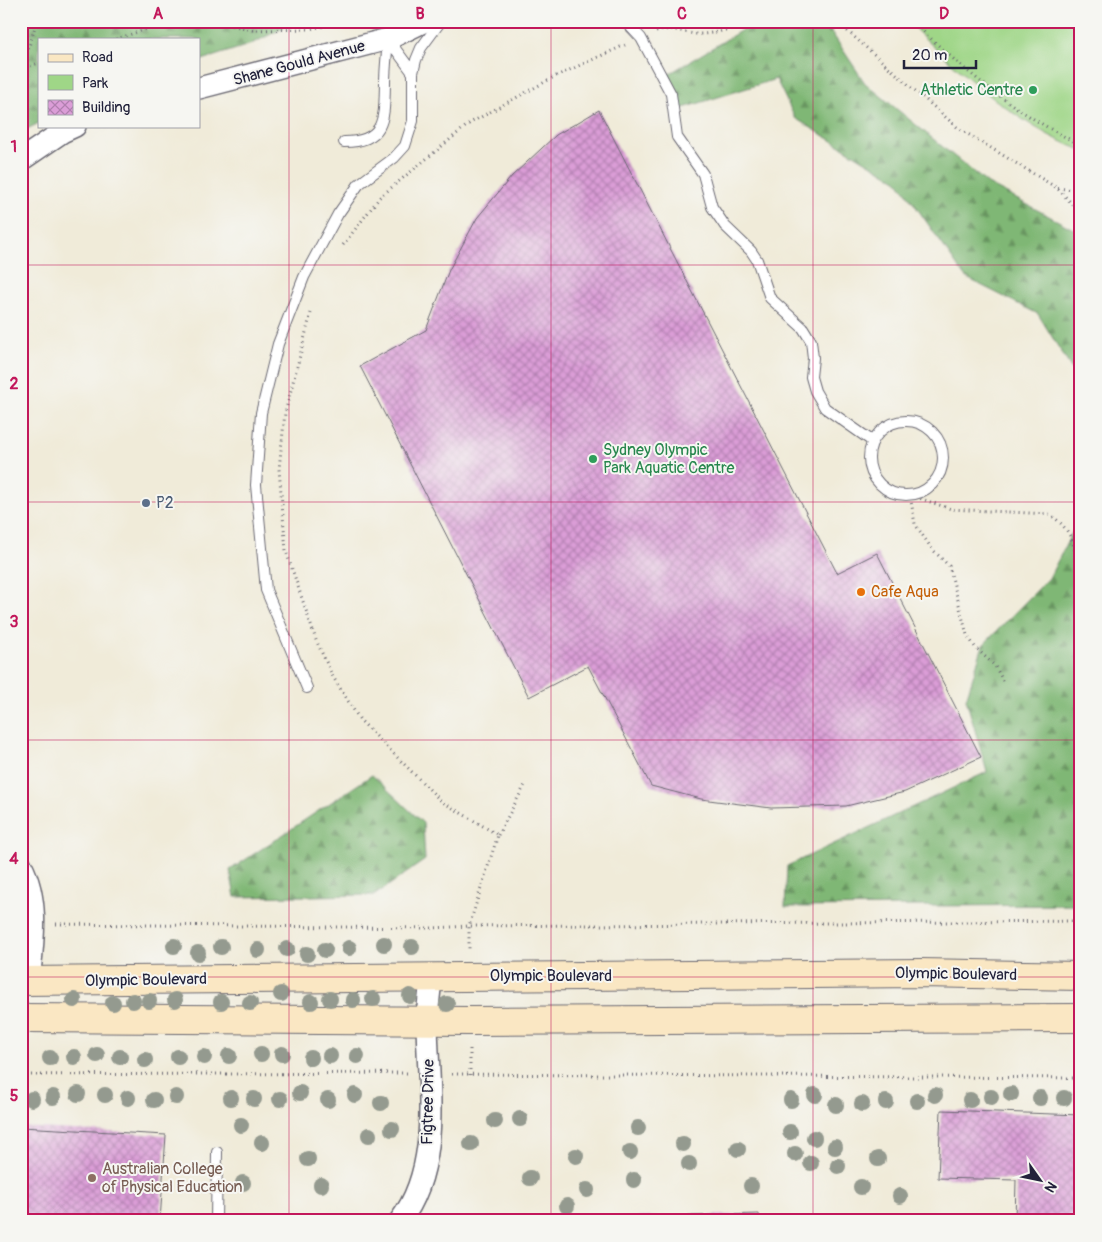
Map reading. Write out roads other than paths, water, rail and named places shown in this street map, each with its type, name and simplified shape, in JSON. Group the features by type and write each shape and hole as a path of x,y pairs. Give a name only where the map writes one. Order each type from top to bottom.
{"street":[{"name":"Shane Gould Avenue","path":"200,88 388,39 425,21"},
{"path":"21,160 71,128"},
{"path":"21,865 27,876 35,924 25,981"},
{"name":"Olympic Boulevard","path":"25,981 912,973 1081,976"},
{"name":"Figtree Drive","path":"400,1221 421,1180 427,1156 430,1074 427,1021 431,978"},
{"path":"21,1018 427,1021 1081,1018"}],"lane":[{"path":"307,688 266,590 256,485 261,413 278,344 304,277 338,214 358,184 394,158 408,141 412,121 413,73 420,48 441,21"},
{"path":"625,21 641,38 671,94 677,137 703,174 712,206 725,226 751,250 757,260 770,298 803,328 811,341 813,358 811,377 815,391 825,408 872,441"},
{"path":"388,39 413,73"},
{"path":"344,142 368,139 379,128 385,113 388,39"},
{"path":"908,420 920,422 938,438 943,462 940,474 933,484 922,491 910,495 886,490 877,482 871,472 868,459 872,441 884,426 895,421 908,420"},
{"path":"216,1221 217,1152"}],"place":[{"name":"Athletic Centre","path":"1033,90"},
{"name":"Sydney Olympic Park Aquatic Centre","path":"593,459"},
{"name":"P2","path":"146,503"},
{"name":"Cafe Aqua","path":"861,592"},
{"name":"Australian College of Physical Education","path":"92,1178"}]}
